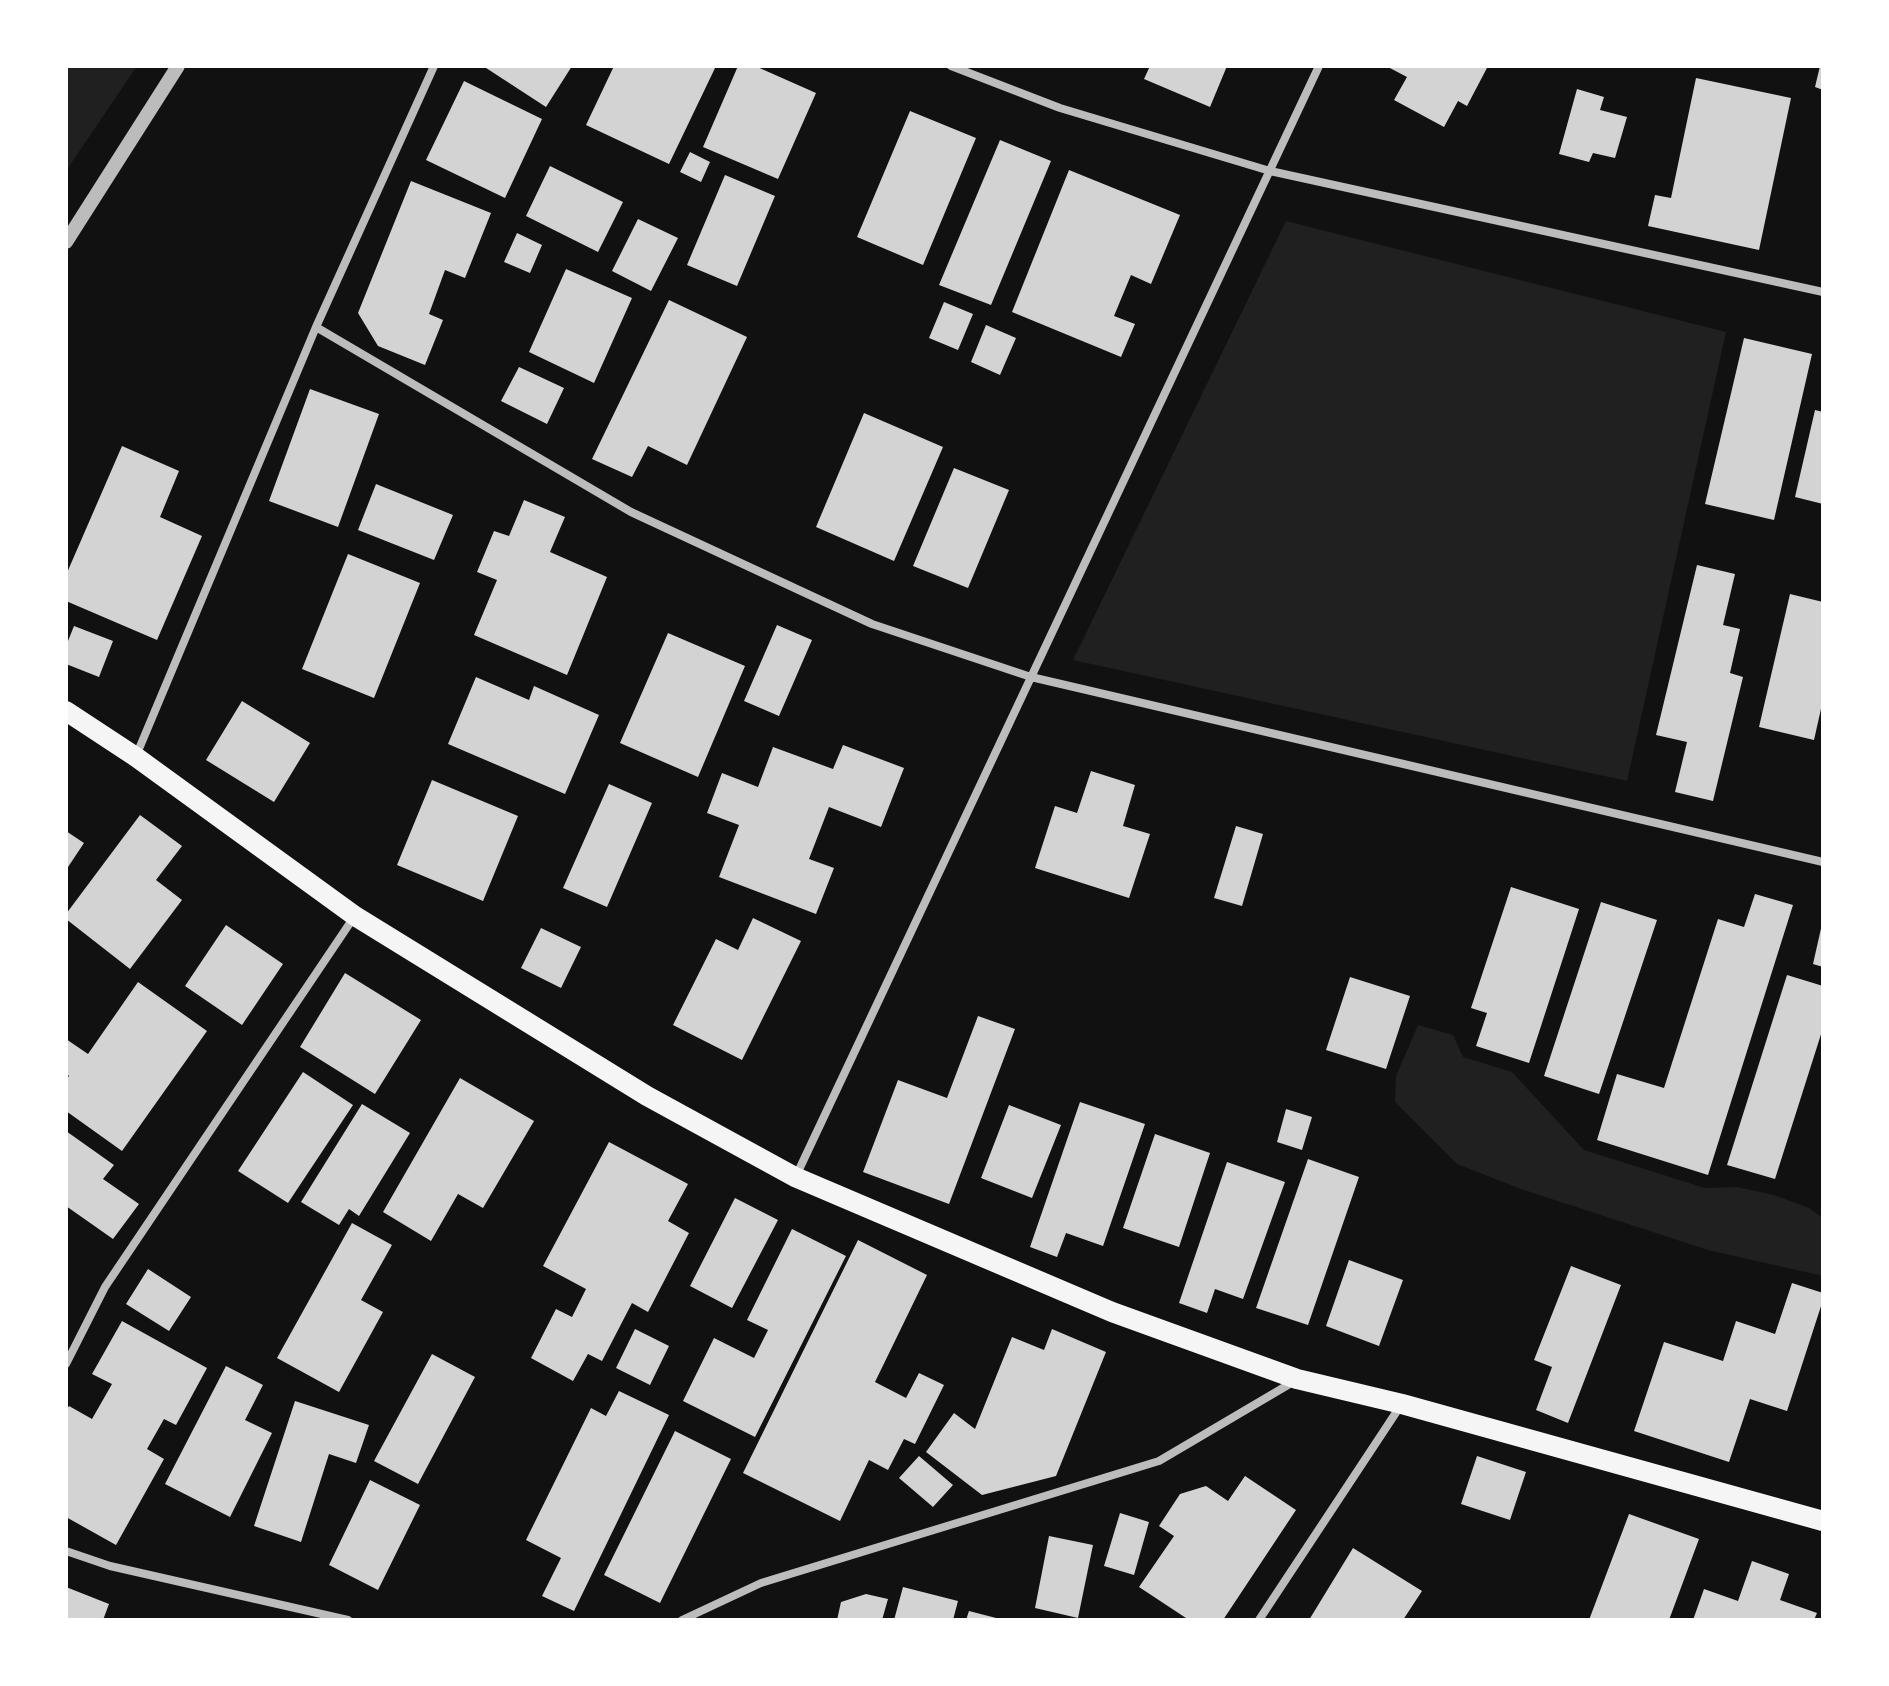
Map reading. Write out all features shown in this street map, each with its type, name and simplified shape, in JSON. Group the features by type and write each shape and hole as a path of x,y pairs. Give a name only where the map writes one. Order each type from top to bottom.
{"main road":[{"path":"66,711 136,757 355,916 647,1096 795,1177 1112,1312 1297,1379 1402,1404 1823,1521"}],"street":[{"path":"66,242 178,66"},
{"path":"136,757 316,327 434,66"},
{"path":"951,66 1060,108 1270,171 1823,292"},
{"path":"795,1177 1319,66"},
{"path":"316,327 631,512 872,624 1031,677 1823,862"},
{"path":"66,1364 105,1287 355,916"},
{"path":"682,1620 761,1583 1159,1461 1297,1379"},
{"path":"1259,1620 1402,1404"},
{"path":"66,1551 110,1566 348,1620"}],"shaded area":[{"path":"66,66 137,66 66,171"},
{"path":"1286,221 1726,332 1627,781 1073,660"},
{"path":"1418,1025 1453,1035 1463,1057 1512,1072 1584,1150 1705,1188 1737,1187 1774,1195 1809,1208 1823,1218 1823,1276 1708,1250 1521,1189 1457,1164 1395,1102 1396,1076"}],"building":[{"path":"483,66 572,66 546,107"},
{"path":"614,66 716,66 669,164 586,125"},
{"path":"738,66 755,66 816,93 778,179 703,147"},
{"path":"1150,66 1227,66 1210,107 1144,79"},
{"path":"1386,66 1488,66 1467,106 1458,101 1444,127 1394,100 1407,77"},
{"path":"1820,66 1823,66 1823,90 1815,87"},
{"path":"1696,78 1791,98 1759,250 1648,226 1655,195 1671,198"},
{"path":"464,81 542,119 505,198 426,160"},
{"path":"1577,89 1604,97 1600,110 1627,117 1615,158 1593,153 1589,162 1559,154"},
{"path":"910,111 976,138 923,265 857,237"},
{"path":"1000,140 1051,161 991,305 939,285"},
{"path":"690,152 710,162 701,182 680,172"},
{"path":"550,166 623,202 598,252 526,216"},
{"path":"1069,170 1180,215 1151,284 1131,275 1114,316 1135,324 1121,357 1012,312"},
{"path":"725,175 775,196 737,286 687,265"},
{"path":"411,181 491,213 465,278 445,270 429,314 443,320 425,365 378,346 358,313"},
{"path":"638,219 678,238 651,291 612,271"},
{"path":"517,233 542,245 530,273 504,262"},
{"path":"566,269 632,298 594,383 529,352"},
{"path":"669,300 747,337 687,465 648,446 632,477 592,459"},
{"path":"944,302 973,314 958,350 929,338"},
{"path":"986,325 1016,338 1000,375 971,362"},
{"path":"1744,338 1812,354 1774,520 1705,504"},
{"path":"519,367 564,388 547,424 501,401"},
{"path":"310,389 379,414 338,527 269,501"},
{"path":"1815,410 1823,412 1823,504 1795,497"},
{"path":"864,413 943,447 894,561 816,527"},
{"path":"122,446 179,471 160,517 202,536 157,640 66,601 66,575"},
{"path":"954,468 1009,490 968,588 913,566"},
{"path":"376,484 453,515 434,560 358,530"},
{"path":"524,500 565,517 550,552 607,577 567,675 474,635 497,580 477,572 494,531 509,536"},
{"path":"348,554 420,583 374,698 302,669"},
{"path":"1697,565 1735,574 1723,625 1740,629 1730,673 1743,677 1713,801 1675,792 1687,742 1656,735"},
{"path":"1790,594 1823,602 1823,700 1814,740 1759,727"},
{"path":"777,625 812,640 779,716 744,701"},
{"path":"74,626 113,641 99,677 66,664 66,646"},
{"path":"668,633 745,666 698,777 620,743"},
{"path":"476,677 529,700 534,686 599,715 565,794 448,744"},
{"path":"242,701 310,743 274,802 206,760"},
{"path":"843,745 904,768 881,827 829,807 809,859 834,868 816,914 719,877 739,825 707,813 722,773 758,787 773,747 833,769"},
{"path":"1091,771 1135,785 1123,826 1150,834 1129,898 1035,868 1055,806 1077,813"},
{"path":"432,780 518,816 483,901 397,865"},
{"path":"609,784 652,803 607,907 563,888"},
{"path":"140,815 182,846 156,880 182,900 130,969 66,919 66,914"},
{"path":"1236,826 1263,834 1242,906 1214,898"},
{"path":"66,831 84,843 66,870"},
{"path":"1511,887 1579,909 1529,1063 1476,1046 1487,1013 1471,1008"},
{"path":"1755,894 1793,905 1708,1175 1597,1140 1617,1074 1664,1088 1718,919 1744,927"},
{"path":"1601,902 1657,920 1599,1094 1544,1076"},
{"path":"753,918 801,941 742,1060 673,1025 716,939 738,950"},
{"path":"1823,924 1823,967 1813,964"},
{"path":"226,925 283,964 242,1025 185,986"},
{"path":"541,928 581,947 561,988 521,968"},
{"path":"345,973 421,1020 375,1094 300,1047"},
{"path":"1787,975 1823,986 1823,1028 1775,1179 1727,1165"},
{"path":"1350,977 1410,996 1386,1069 1326,1050"},
{"path":"138,982 207,1031 122,1151 66,1111 66,1080 69,1076 66,1073 66,1039 88,1054"},
{"path":"978,1016 1015,1029 949,1204 863,1172 898,1080 947,1098"},
{"path":"303,1072 353,1105 288,1203 238,1171"},
{"path":"460,1078 534,1121 483,1208 458,1194 431,1241 383,1212"},
{"path":"1080,1102 1145,1124 1103,1246 1066,1233 1057,1257 1030,1247"},
{"path":"362,1104 410,1133 359,1216 349,1209 339,1225 301,1202"},
{"path":"1009,1105 1061,1125 1032,1198 981,1178"},
{"path":"1286,1109 1312,1117 1302,1150 1277,1142"},
{"path":"66,1131 114,1165 103,1179 139,1204 113,1239 66,1206"},
{"path":"1155,1134 1210,1153 1179,1247 1123,1228"},
{"path":"609,1142 688,1184 668,1221 689,1233 648,1312 632,1303 602,1361 588,1354 573,1381 531,1358 556,1309 572,1317 586,1289 543,1266"},
{"path":"1308,1159 1359,1177 1308,1325 1256,1308"},
{"path":"1227,1162 1285,1182 1243,1299 1215,1289 1207,1313 1179,1303"},
{"path":"735,1198 778,1220 732,1308 690,1286"},
{"path":"352,1223 392,1245 361,1300 383,1312 339,1392 277,1358"},
{"path":"792,1229 846,1256 755,1437 683,1401 714,1338 754,1358 768,1330 747,1320"},
{"path":"858,1240 927,1275 875,1382 906,1398 919,1373 944,1385 915,1444 904,1439 888,1470 869,1460 840,1521 743,1473"},
{"path":"1349,1260 1403,1280 1379,1346 1326,1326"},
{"path":"1571,1266 1621,1285 1568,1423 1536,1410 1552,1367 1534,1360"},
{"path":"148,1269 191,1297 169,1331 126,1304"},
{"path":"1792,1283 1823,1293 1823,1300 1787,1411 1750,1399 1729,1462 1634,1431 1664,1342 1723,1361 1736,1321 1775,1334"},
{"path":"122,1321 207,1368 176,1425 164,1419 147,1449 164,1459 116,1545 66,1517 66,1411 69,1406 92,1419 112,1384 92,1374"},
{"path":"635,1329 669,1346 650,1385 616,1368"},
{"path":"1052,1329 1106,1352 1056,1476 982,1495 926,1452 954,1413 975,1429 1012,1337 1044,1350"},
{"path":"432,1354 475,1377 418,1484 374,1461"},
{"path":"226,1366 263,1385 245,1420 272,1433 230,1517 165,1484"},
{"path":"619,1391 669,1415 574,1611 542,1596 561,1558 526,1540 591,1408 606,1416"},
{"path":"295,1401 369,1425 356,1463 329,1454 301,1542 254,1526"},
{"path":"675,1431 731,1459 660,1603 604,1575"},
{"path":"919,1456 953,1485 933,1507 899,1478"},
{"path":"1477,1456 1526,1472 1510,1520 1461,1504"},
{"path":"1245,1476 1296,1510 1223,1620 1189,1620 1139,1587 1174,1536 1159,1526 1180,1494 1206,1486 1228,1501"},
{"path":"370,1480 420,1505 378,1590 329,1565"},
{"path":"1120,1513 1149,1522 1134,1575 1104,1566"},
{"path":"1629,1514 1699,1539 1669,1620 1589,1620"},
{"path":"1049,1536 1093,1545 1078,1618 1035,1608"},
{"path":"1353,1548 1422,1591 1403,1620 1309,1620"},
{"path":"1752,1561 1789,1574 1780,1600 1817,1613 1814,1620 1693,1620 1704,1589 1738,1601"},
{"path":"66,1587 109,1604 103,1620 66,1620"},
{"path":"903,1587 958,1601 953,1620 894,1620"},
{"path":"866,1594 888,1599 882,1620 837,1620 841,1602"},
{"path":"969,1611 1000,1619 966,1620"}]}
